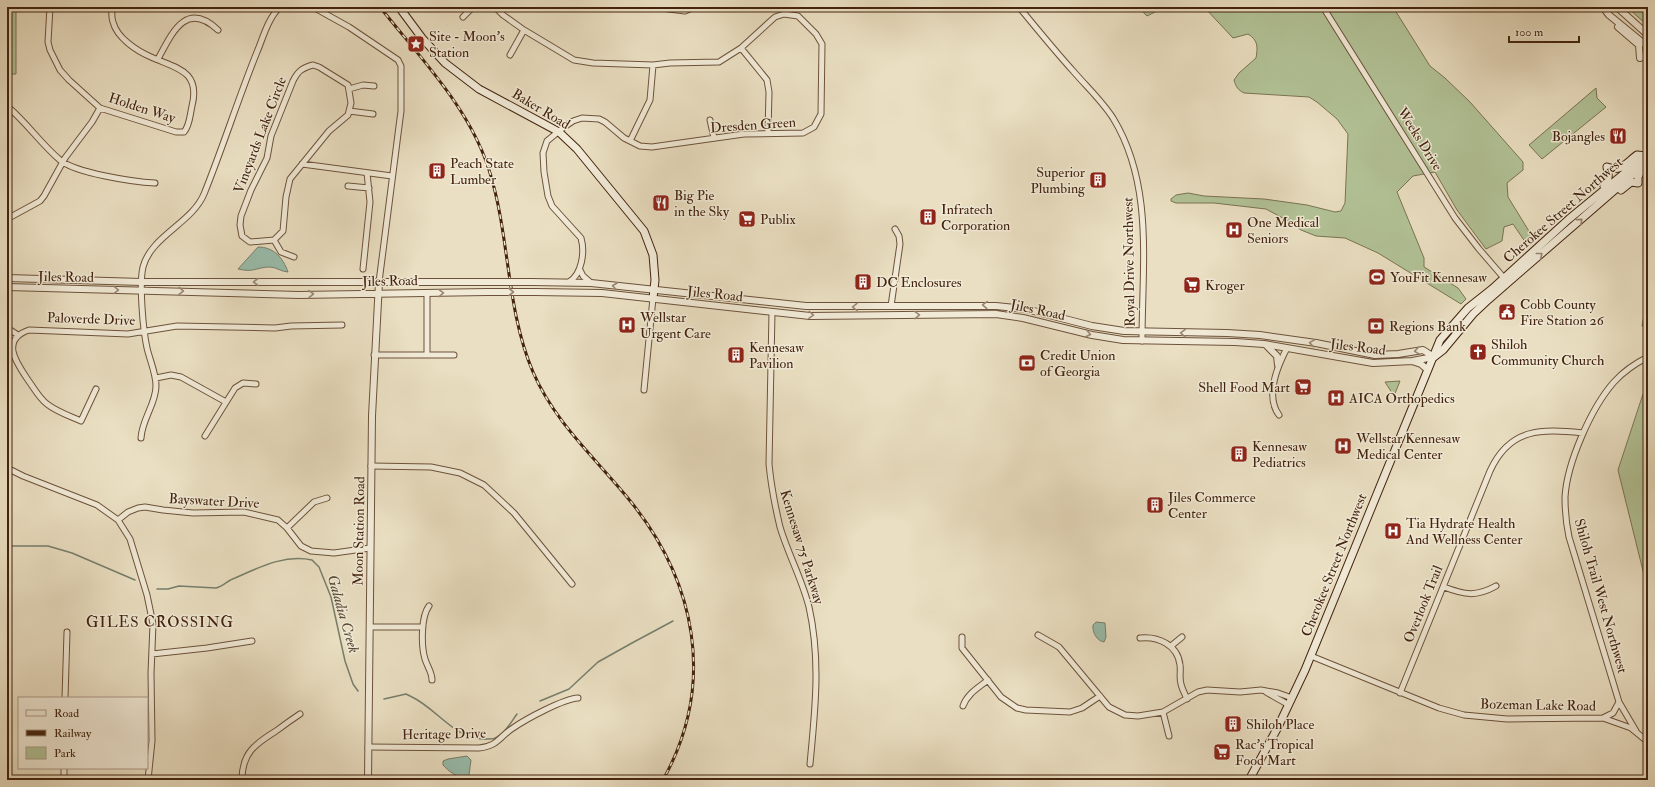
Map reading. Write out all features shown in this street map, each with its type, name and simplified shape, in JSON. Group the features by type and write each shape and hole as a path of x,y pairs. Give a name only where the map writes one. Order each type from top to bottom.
{"main road":[{"name":"Baker Road","path":"399,7 445,63 479,89 559,132 577,149 644,231 653,255 655,280 653,298"},
{"path":"1604,191 1604,186 1608,181 1609,176 1607,167 1612,169 1621,168 1637,155 1647,158 1648,131"},
{"name":"Cherokee Street Northwest","path":"1434,357 1443,350 1473,314 1514,276 1604,201 1608,201 1631,182 1638,183 1639,172 1647,158"},
{"name":"Cherokee Street Northwest","path":"1249,780 1290,701 1311,656 1440,340 1468,308 1570,219 1647,158"}],"street":[{"name":"Holden Way","path":"50,7 48,42 53,59 69,80 100,108 181,132 186,129 190,117 194,97 193,85 190,79 178,68 158,59"},
{"path":"112,7 113,24 122,37 145,54 158,59 177,23 189,16 205,17 218,30"},
{"path":"141,438 144,420 155,398 156,378 147,349 144,333 142,290 143,268 150,252 194,209 201,199 242,88 271,18 280,7"},
{"path":"313,7 349,27 398,60 401,66 401,111 379,282"},
{"path":"463,17 473,7"},
{"name":"Dresden Green","path":"496,7 503,15 524,30 579,61 593,64 653,65 670,63 719,62 741,48 775,17 784,14 798,16 821,40 823,48 821,114 818,122 811,130 803,134 768,133 714,138 657,147 640,146 617,133 605,122 593,118 582,118 572,121 551,137 545,147 543,160 548,196 552,206 581,238 582,250 580,270"},
{"path":"612,7 661,8 685,11 695,7"},
{"name":"Royal Drive Northwest","path":"1019,7 1051,46 1101,102 1118,128 1128,149 1139,184 1142,208 1142,341"},
{"name":"Weeks Drive","path":"1323,7 1455,218 1504,278"},
{"path":"1603,7 1648,47"},
{"path":"1617,7 1648,35"},
{"path":"1615,19 1616,26 1639,44 1640,58 1648,55"},
{"path":"510,55 524,30"},
{"path":"741,48 767,80 769,92 768,133"},
{"name":"Vineyards Lake Circle","path":"274,240 250,242 242,236 240,225 241,216 251,190 267,158 271,136 296,74 302,68 313,65 320,67 348,85 349,89"},
{"path":"630,141 650,100 653,65"},
{"path":"294,257 281,252 274,240 283,231 288,184 290,179 329,131 345,119 351,103 349,89 363,85 374,86"},
{"path":"8,107 21,118 42,143 63,162 91,172 155,183"},
{"path":"7,219 40,201 50,187 69,151 92,122 100,108"},
{"path":"349,111 373,114"},
{"path":"710,120 714,138"},
{"path":"302,164 392,176"},
{"path":"363,269 370,202 367,173"},
{"path":"348,186 369,188"},
{"path":"891,306 900,244 899,236 895,229"},
{"path":"569,282 576,278 580,270"},
{"path":"580,270 583,276 591,283"},
{"name":"Jiles Road","path":"7,278 142,282 591,283 806,306 979,305 1012,307 1031,310 1092,326 1124,331 1244,334 1316,343 1366,354 1392,354 1423,350 1434,357"},
{"name":"Moon Station Road","path":"368,780 371,466 374,355 379,282"},
{"name":"Jiles Road","path":"7,287 299,294 586,292 772,312 830,316 996,314 1035,320 1092,335 1142,341 1234,342 1264,344 1368,362 1388,363 1434,357"},
{"path":"427,293 427,355"},
{"path":"644,390 653,298"},
{"name":"Kennesaw 75 Parkway","path":"772,312 769,464 780,526 808,606 816,648 817,692 810,764"},
{"name":"Paloverde Drive","path":"18,335 29,330 37,329 128,334 144,333 177,326 275,328 291,326 342,325"},
{"path":"7,328 18,335 12,345"},
{"path":"7,342 12,345 16,361 43,400 52,408 81,421 96,389"},
{"path":"1264,344 1274,351 1278,358 1278,365"},
{"path":"1278,415 1273,406 1274,378 1278,365 1287,348"},
{"path":"374,355 454,355"},
{"name":"Shiloh Trail West Northwest","path":"1636,731 1619,702 1566,526 1565,496 1583,433 1603,396 1614,382 1630,368 1648,357"},
{"path":"1412,361 1421,364 1428,370"},
{"path":"156,378 171,375 181,377 226,402"},
{"path":"205,436 239,384 256,384"},
{"name":"Overlook Trail","path":"1400,693 1490,471 1499,455 1514,440 1530,433 1552,430 1583,433"},
{"path":"371,466 431,466 460,474 484,485 514,513 572,584"},
{"path":"7,468 23,476 98,505 118,520 130,539 147,595 153,624 151,673 152,741 148,780"},
{"path":"287,528 314,502 327,498"},
{"name":"Bayswater Drive","path":"118,520 128,512 144,507 193,513 234,512 254,514 278,520 287,528 301,546 317,553 334,553 370,548"},
{"path":"1444,587 1457,592 1476,594 1485,592 1496,586"},
{"path":"429,606 425,611 423,627 424,655 432,680"},
{"path":"370,627 423,627"},
{"path":"65,697 67,632"},
{"path":"1038,635 1059,647 1109,707 1125,715 1138,716 1163,712 1198,692 1207,690 1240,692 1261,690 1290,701"},
{"path":"962,637 962,648 1001,697 1009,704 1026,710 1076,711 1089,705 1100,696"},
{"path":"1140,638 1153,638 1164,641 1171,646 1179,661 1180,683 1187,698"},
{"path":"1171,646 1182,638"},
{"path":"152,654 252,641"},
{"name":"Bozeman Lake Road","path":"1311,656 1400,693 1439,708 1464,715 1488,718 1603,718 1636,731 1648,742"},
{"path":"963,706 965,700 988,680"},
{"name":"Heritage Drive","path":"368,747 488,747 496,743 521,722 566,700 578,698"},
{"path":"1603,718 1613,713 1619,702"},
{"path":"1163,712 1169,736"},
{"path":"242,780 244,763 249,751 260,741 300,714"},
{"path":"64,769 64,780"}],"green space":[{"path":"7,7 16,7 16,74 7,74"},
{"path":"1138,7 1165,7 1147,16"},
{"path":"1204,7 1393,7 1430,66 1470,102 1523,162 1523,170 1507,183 1508,197 1535,241 1528,246 1513,224 1504,227 1502,241 1486,249 1457,210 1435,172 1413,176 1397,192 1424,258 1424,267 1458,288 1466,299 1461,304 1378,253 1345,238 1316,236 1301,230 1292,223 1266,209 1214,203 1176,203 1171,201 1171,199 1176,195 1188,193 1204,196 1264,199 1307,205 1335,212 1341,211 1345,203 1348,134 1337,119 1309,97 1244,93 1239,89 1234,80 1239,73 1256,58 1257,47 1255,41 1248,34 1233,38"},
{"path":"1627,7 1639,7 1648,19 1648,26"},
{"path":"1596,88 1597,98 1606,107 1542,159 1529,145"},
{"path":"1648,293 1648,327 1642,326"},
{"path":"1400,381 1394,396 1385,382"},
{"path":"1648,391 1648,591 1618,470 1643,394"},
{"path":"974,776 996,777 995,780 974,780"}],"shaded area":[{"path":"258,247 269,249 277,254 281,258 288,272 270,267 252,270 238,269"},
{"path":"1096,622 1105,623 1106,637 1104,642 1099,640 1094,633 1093,625"},
{"path":"467,756 471,760 469,775 466,778 453,774 443,765 443,761 448,759"}],"waterway":[{"name":"Galadia Creek","path":"7,546 48,546 72,553 135,580"},
{"name":"Galadia Creek","path":"157,589 168,589 179,586 216,588 254,570 282,560 312,560 319,567 331,597 345,661 353,684 358,691"},
{"name":"Galadia Creek","path":"540,701 569,689 598,662 673,621"},
{"name":"Galadia Creek","path":"384,699 406,694 421,702 455,729 474,738 496,738 506,730 517,714"}],"railway":[{"path":"380,7 443,85 470,127 481,150 490,173 496,198 513,298 524,348 542,390 563,423 627,497 651,529 669,563 683,597 691,633 694,670 690,707 680,743 663,780"}],"place":[{"name":"Site - Moon's Station","path":"416,44"},
{"name":"Bojangles","path":"1618,136"},
{"name":"Peach State Lumber","path":"437,171"},
{"name":"Superior Plumbing","path":"1098,180"},
{"name":"Big Pie in the Sky","path":"661,203"},
{"name":"Infratech Corporation","path":"928,217"},
{"name":"Publix","path":"747,219"},
{"name":"One Medical Seniors","path":"1234,230"},
{"name":"YouFit Kennesaw","path":"1377,277"},
{"name":"DC Enclosures","path":"863,282"},
{"name":"Kroger","path":"1192,285"},
{"name":"Cobb County Fire Station 26","path":"1507,312"},
{"name":"Wellstar Urgent Care","path":"627,325"},
{"name":"Regions Bank","path":"1376,326"},
{"name":"Shiloh Community Church","path":"1478,352"},
{"name":"Kennesaw Pavilion","path":"736,355"},
{"name":"Credit Union of Georgia","path":"1027,363"},
{"name":"Shell Food Mart","path":"1303,387"},
{"name":"AICA Orthopedics","path":"1336,398"},
{"name":"Wellstar Kennesaw Medical Center","path":"1343,446"},
{"name":"Kennesaw Pediatrics","path":"1239,454"},
{"name":"Jiles Commerce Center","path":"1155,505"},
{"name":"Tia Hydrate Health And Wellness Center","path":"1393,531"},
{"name":"Shiloh Place","path":"1233,724"},
{"name":"Rac's Tropical Food Mart","path":"1222,752"}],"district":[{"name":"GILES CROSSING","path":"160,622"}]}
